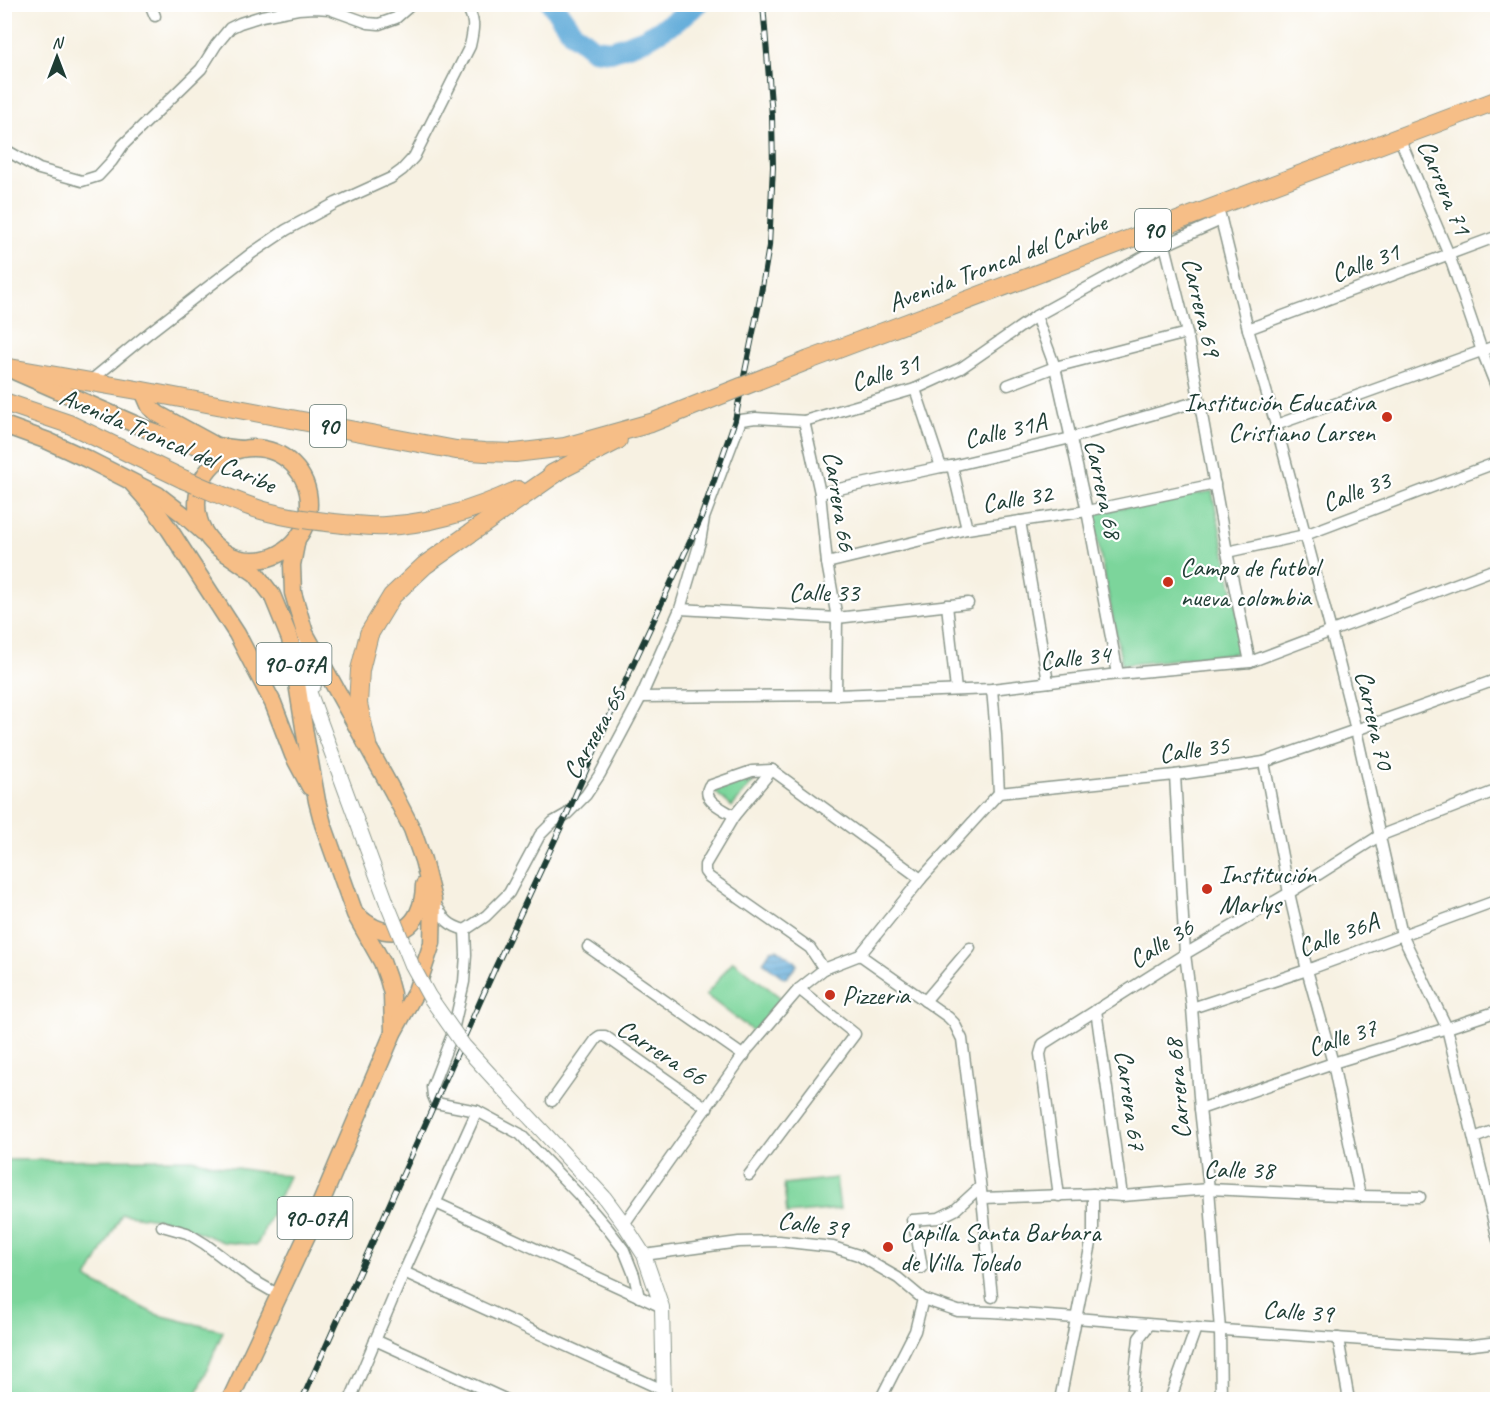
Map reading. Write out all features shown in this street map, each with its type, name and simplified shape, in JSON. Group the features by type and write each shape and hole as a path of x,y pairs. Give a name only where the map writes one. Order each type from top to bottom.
{"highway":[{"name":"Avenida Troncal del Caribe","path":"4,402 69,424 218,495 262,510 306,520 344,524 383,527 416,524 457,514 503,497 651,423 809,360 1219,213 1399,137 1497,100"},
{"name":"Avenida Troncal del Caribe","path":"5,367 456,450 515,453 565,447 651,423"},
{"path":"367,744 358,704 360,670 369,634 392,596 425,565 562,469"}],"main road":[{"path":"4,425 77,454 158,495 184,515 224,552 239,558 255,560 278,553 297,538 305,524 309,507 308,490 301,474 289,461 274,452 258,448 201,447 189,444 146,429 5,367"},
{"path":"143,391 150,407 158,414 217,446"},
{"path":"207,537 199,520 196,502 200,484 209,468 223,456 240,449"},
{"path":"130,482 154,508 169,529 237,634 273,703 293,755 317,801"},
{"name":"90-07A","path":"297,538 292,565 293,593 317,801 355,914 382,962 388,979 392,994 393,1033"},
{"name":"90-07A","path":"224,552 255,574 272,595 367,744 412,829 433,900 432,943 416,991 393,1033 308,1233 230,1400"},
{"path":"355,914 368,925 387,931 400,930 413,922 421,909 424,898 423,860"}],"street":[{"path":"150,4 155,16"},
{"path":"4,149 39,169 82,181 98,176 123,145 201,69 230,28 262,16 315,8 329,9 368,23 380,24 396,18 412,4"},
{"path":"89,382 252,253 286,230 336,202 391,178 402,170 414,156 470,46 474,29 472,15 465,4"},
{"name":"Carrera 71","path":"1399,137 1449,255 1497,391"},
{"name":"Calle 31","path":"741,420 756,418 804,421 915,389 961,368 1036,316 1219,213"},
{"name":"Carrera 70","path":"1219,213 1248,329 1331,631 1356,730 1402,935 1447,1028 1497,1240"},
{"name":"Calle 31","path":"1248,329 1497,236"},
{"name":"Carrera 69","path":"1165,245 1187,333 1227,552 1250,662"},
{"name":"Carrera 68","path":"1036,316 1055,367 1087,511 1118,674"},
{"path":"1008,385 1055,367 1187,333"},
{"path":"1276,425 1497,345"},
{"path":"915,389 947,466 967,529"},
{"name":"Calle 31A","path":"820,493 1071,438 1199,401"},
{"name":"Carrera 65","path":"465,930 486,916 509,893 540,835 553,822 567,814 586,795 600,774 641,697 680,609 700,542 704,518 741,420"},
{"name":"Carrera 66","path":"804,421 820,493 827,562 837,618 836,695"},
{"name":"Calle 33","path":"1227,552 1305,535 1497,462"},
{"name":"Calle 32","path":"827,562 967,529 1087,511 1215,484"},
{"path":"1020,521 1048,682"},
{"name":"Calle 34","path":"641,697 836,695 992,689 1118,674 1250,662 1497,568"},
{"name":"Calle 33","path":"680,609 837,618 968,603"},
{"path":"947,605 956,690"},
{"path":"297,636 320,720 388,906 412,965 429,996 464,1046 604,1197 644,1255 662,1307 664,1395 404,1272"},
{"name":"Calle 35","path":"999,793 1175,775 1264,762 1497,679"},
{"path":"734,816 710,800 707,796 709,786 752,771 772,770 921,879 999,793 992,689"},
{"path":"1264,762 1289,893 1306,970 1332,1063 1359,1196"},
{"path":"772,770 734,816 705,865 705,872 810,948 825,969"},
{"name":"Carrera 68","path":"1175,775 1185,954 1209,1189 1220,1330 1221,1400"},
{"name":"Calle 36","path":"1059,1196 1040,1054 1043,1044 1379,836 1497,790"},
{"name":"Carrera 66","path":"624,1224 747,1050 799,989 825,969 860,955 921,879"},
{"path":"433,900 447,922 465,930 466,955 464,982 452,1035 432,1088 436,1103 477,1111 520,1134 608,1228 624,1250 634,1275 639,1297"},
{"name":"Calle 36A","path":"1192,1008 1306,970 1497,900"},
{"name":"Carrera 66","path":"588,947 744,1056"},
{"path":"925,1001 970,948"},
{"path":"860,955 948,1017 954,1023 962,1039 992,1297"},
{"path":"749,1175 855,1034 799,989"},
{"name":"Carrera 67","path":"1096,1011 1122,1196"},
{"name":"Calle 37","path":"1200,1109 1332,1063 1497,1011"},
{"name":"Carrera 66","path":"552,1101 597,1038 602,1035 707,1108"},
{"path":"350,1400 404,1272 477,1111"},
{"path":"1474,1138 1497,1129"},
{"name":"Calle 38","path":"981,1192 1122,1196 1209,1189 1420,1197"},
{"path":"922,1268 912,1221 939,1218 981,1192"},
{"path":"1060,1400 1092,1233 1093,1194"},
{"path":"436,1203 662,1307"},
{"path":"162,1226 187,1233 206,1244 251,1279 279,1295"},
{"name":"Calle 39","path":"644,1255 749,1242 779,1241 833,1247 858,1255 898,1278 923,1299 958,1311 1465,1346 1497,1342"},
{"path":"880,1399 915,1331 923,1299"},
{"path":"1132,1398 1139,1338 1149,1325"},
{"path":"1170,1400 1196,1328"},
{"path":"1338,1338 1349,1400"},
{"path":"375,1340 507,1400"}],"green space":[{"name":"Campo de futbol nueva colombia","path":"1212,491 1246,652 1122,665 1092,513"},
{"path":"747,777 753,782 732,807 712,789"},
{"path":"733,961 781,998 754,1032 706,995"},
{"path":"192,1159 289,1176 257,1245 223,1242 171,1221 122,1214 87,1279 155,1314 223,1331 195,1399 5,1399 5,1160"},
{"path":"836,1178 840,1209 787,1214 784,1184"}],"water":[{"path":"777,949 797,965 784,978 763,962 771,950"}],"waterway":[{"path":"552,4 572,32 593,49 611,51 645,39 676,21 697,4"}],"railway":[{"path":"302,1400 496,966 701,518 735,420 769,246 773,167 772,116 763,4"}],"place":[{"name":"Institución Educativa Cristiano Larsen","path":"1387,417"},
{"name":"Campo de futbol nueva colombia","path":"1168,582"},
{"name":"Institución Marlys","path":"1207,889"},
{"name":"Pizzeria","path":"830,995"},
{"name":"Capilla Santa Barbara de Villa Toledo","path":"888,1247"}]}
